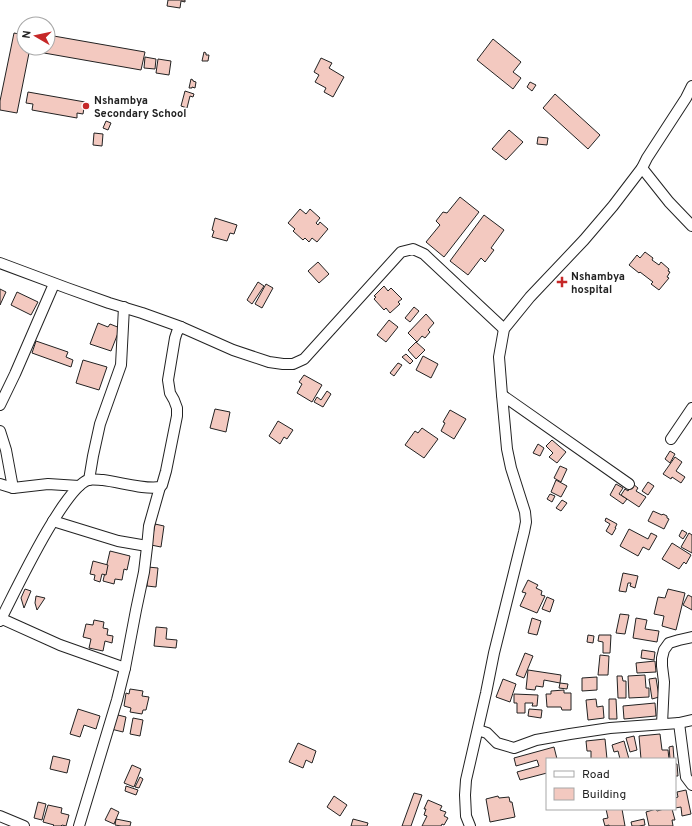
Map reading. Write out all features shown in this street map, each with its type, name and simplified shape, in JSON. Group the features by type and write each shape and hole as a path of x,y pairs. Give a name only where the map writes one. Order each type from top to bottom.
{"street":[{"path":"470,826 466,816 466,780 494,653 526,522 525,512 508,455 499,357 504,329 530,297 584,240 642,168 692,86"},
{"path":"642,168 669,202 692,226"},
{"path":"0,263 54,284 181,327 233,350 269,362 293,364 304,359 401,252 413,249 424,254 504,329"},
{"path":"0,405 54,284"},
{"path":"89,480 92,456 100,424 121,365 124,307"},
{"path":"79,826 117,700 125,668 144,572 149,526 166,471 177,416 177,408 170,393 168,380 175,338 181,327"},
{"path":"502,394 630,484"},
{"path":"670,439 692,408"},
{"path":"0,431 6,450 13,488"},
{"path":"125,668 60,645 0,619 53,521 80,486 89,480 110,481 150,488 160,487"},
{"path":"0,484 13,488 48,484 80,486"},
{"path":"53,521 118,541 148,546"},
{"path":"662,724 664,682 662,658 664,650 669,643 692,637"},
{"path":"478,730 487,733 497,743 514,748 536,740 570,734 610,728 679,723 692,720"},
{"path":"679,723 686,777 692,785"},
{"path":"0,816 24,826"},
{"path":"462,826 466,816"}],"building":[{"path":"168,0 185,0 185,2 181,1 180,8 167,6"},
{"path":"14,33 16,33 16,56 28,56 17,113 0,110 0,101"},
{"path":"56,36 145,52 141,70 56,55"},
{"path":"493,39 521,62 513,72 521,78 513,89 477,60"},
{"path":"204,52 206,55 209,55 208,61 202,61"},
{"path":"145,57 156,59 155,69 144,68"},
{"path":"321,58 332,63 329,68 344,77 333,97 324,92 326,88 315,82 319,75 314,72"},
{"path":"158,59 171,61 169,75 156,73"},
{"path":"191,79 196,82 195,88 189,88"},
{"path":"530,82 536,85 532,91 527,87"},
{"path":"185,91 194,94 193,97 190,96 187,108 181,106"},
{"path":"28,92 85,102 83,114 77,113 77,118 32,110 33,104 26,103"},
{"path":"555,94 600,135 588,149 543,108"},
{"path":"106,121 111,123 108,130 103,128"},
{"path":"509,130 523,142 506,160 492,149"},
{"path":"94,133 103,134 102,146 93,145"},
{"path":"538,137 548,138 547,145 537,144"},
{"path":"460,197 479,212 444,257 426,242 440,225 436,221 443,212 447,213"},
{"path":"300,209 306,214 310,209 320,218 316,223 318,225 320,222 328,229 317,242 312,238 309,242 305,238 303,240 293,231 295,229 288,223"},
{"path":"484,215 504,230 491,248 494,250 485,262 481,258 468,275 450,261"},
{"path":"215,218 237,225 234,234 230,233 227,241 212,237"},
{"path":"645,252 659,265 661,262 669,269 668,271 670,272 667,277 669,278 659,290 651,284 653,282 629,265 637,255 640,258"},
{"path":"318,262 329,274 319,283 308,271"},
{"path":"258,282 264,286 252,304 247,300"},
{"path":"266,284 273,288 262,308 255,304"},
{"path":"384,286 388,291 391,288 402,299 398,302 400,304 390,313 386,308 384,310 374,299 376,297 374,296"},
{"path":"0,289 6,292 0,305"},
{"path":"17,292 38,302 31,315 11,305"},
{"path":"414,307 419,311 410,322 405,318"},
{"path":"426,314 434,323 428,330 430,332 425,338 422,336 417,342 408,333"},
{"path":"389,320 398,327 386,342 377,335"},
{"path":"98,323 108,327 110,324 120,328 111,351 90,344"},
{"path":"36,341 68,352 66,357 73,360 71,367 32,353"},
{"path":"416,342 425,350 416,359 408,350"},
{"path":"406,354 413,361 410,364 402,357"},
{"path":"423,356 438,364 431,378 416,370"},
{"path":"83,360 107,367 99,390 76,383"},
{"path":"398,363 402,365 394,376 390,373"},
{"path":"304,375 322,385 312,402 297,393 302,384 299,382"},
{"path":"327,391 331,394 323,407 314,402 317,397 321,400"},
{"path":"215,409 230,412 226,432 210,428"},
{"path":"450,410 466,419 454,439 441,431 445,423 443,422"},
{"path":"278,421 293,430 287,439 284,437 280,444 269,436"},
{"path":"422,428 438,439 424,458 405,445 415,431 418,433"},
{"path":"552,440 566,452 557,463 549,457 553,453 546,446"},
{"path":"538,444 544,448 540,456 533,453"},
{"path":"670,451 675,454 670,463 665,459"},
{"path":"675,457 682,462 676,471 685,477 681,483 672,477 671,479 663,474"},
{"path":"560,466 567,469 561,482 554,478"},
{"path":"556,480 567,486 561,497 551,492"},
{"path":"648,482 654,486 648,495 642,491"},
{"path":"616,484 623,488 619,494 627,499 623,504 610,495"},
{"path":"633,484 638,488 636,491 646,497 639,507 621,495 625,489 628,491"},
{"path":"550,494 555,496 552,502 547,499"},
{"path":"562,500 567,503 561,511 556,508"},
{"path":"653,511 667,516 669,519 664,529 648,521"},
{"path":"606,518 617,524 612,535 606,531 610,524 605,521"},
{"path":"155,524 164,526 161,547 151,545"},
{"path":"629,529 648,539 651,533 657,536 649,550 643,547 638,556 620,546"},
{"path":"682,530 687,533 683,539 679,536"},
{"path":"689,533 692,535 692,553 681,547"},
{"path":"672,543 691,555 686,564 684,562 679,569 662,559"},
{"path":"110,551 130,556 127,570 124,569 122,580 115,579 114,584 103,581"},
{"path":"93,561 108,565 106,575 102,574 100,582 94,580 95,575 90,574"},
{"path":"148,567 158,568 156,587 147,586"},
{"path":"623,573 638,576 635,588 630,586 631,583 628,583 626,592 619,591"},
{"path":"528,580 538,585 536,588 542,591 541,595 545,596 537,613 520,606 526,593 522,592"},
{"path":"25,589 31,591 24,608 21,598"},
{"path":"668,589 685,593 676,630 662,626 664,616 654,614 658,597 665,598"},
{"path":"688,595 692,597 692,610 683,605"},
{"path":"36,596 45,598 37,610 35,603"},
{"path":"547,597 554,600 550,612 542,609"},
{"path":"620,614 629,615 625,634 616,633"},
{"path":"532,618 541,621 537,635 528,633"},
{"path":"636,618 647,620 645,629 659,631 657,642 633,638"},
{"path":"94,620 104,622 103,628 108,629 107,635 113,636 112,643 105,641 103,651 89,648 91,639 83,637 86,624 93,625"},
{"path":"156,627 167,628 166,639 177,640 176,648 154,646"},
{"path":"588,635 594,636 593,643 587,642"},
{"path":"599,635 611,635 610,653 603,653 603,642 598,641"},
{"path":"642,650 655,652 654,660 641,658"},
{"path":"525,653 533,656 524,678 516,675"},
{"path":"600,655 609,656 608,675 598,675"},
{"path":"655,661 656,672 637,673 636,663"},
{"path":"528,670 561,675 560,683 544,680 543,687 536,686 535,690 526,689"},
{"path":"645,675 646,688 649,688 649,697 629,698 628,676"},
{"path":"617,676 622,676 623,681 626,681 626,698 618,698"},
{"path":"597,677 597,690 582,691 582,678"},
{"path":"656,678 659,697 652,699 649,679"},
{"path":"503,679 516,684 510,702 496,697"},
{"path":"560,683 568,684 567,689 559,688"},
{"path":"130,689 143,691 142,696 149,697 146,710 143,710 142,714 130,712 131,708 124,706 126,693 129,694"},
{"path":"564,690 564,693 571,693 571,710 562,710 561,707 547,707 546,694 551,694 551,691"},
{"path":"514,694 538,695 537,706 532,706 533,703 525,703 525,713 517,713 517,703 514,703"},
{"path":"596,699 597,707 603,706 604,718 588,720 586,700"},
{"path":"609,699 616,699 617,719 609,719"},
{"path":"655,703 656,716 624,719 623,706"},
{"path":"78,709 100,716 96,729 84,725 80,737 70,734"},
{"path":"529,709 542,710 541,718 528,716"},
{"path":"114,714 126,717 123,732 111,729"},
{"path":"133,718 143,720 140,736 130,734"},
{"path":"660,734 662,750 668,750 669,758 641,758 639,736"},
{"path":"634,736 637,750 630,752 626,738"},
{"path":"605,739 607,758 591,758 591,751 587,751 586,741"},
{"path":"624,741 629,758 620,758 618,751 614,752 612,745"},
{"path":"298,743 316,751 312,763 306,760 303,768 289,762"},
{"path":"673,746 674,758 670,758 669,747"},
{"path":"554,747 557,758 546,758 546,773 520,780 517,772 539,766 537,760 516,766 514,758"},
{"path":"53,756 70,760 67,773 50,769"},
{"path":"676,764 677,764 678,776 676,776"},
{"path":"132,765 141,769 134,787 124,783"},
{"path":"140,777 143,779 139,788 135,787"},
{"path":"126,786 138,790 136,795 125,791"},
{"path":"686,790 691,814 682,816 681,807 676,808 676,798 678,797 677,792"},
{"path":"414,793 422,795 411,826 402,826"},
{"path":"334,796 347,805 340,816 327,807"},
{"path":"498,796 499,798 509,797 510,802 512,802 515,817 490,822 486,799"},
{"path":"428,800 442,806 440,810 446,812 444,816 448,818 444,825 422,826 427,816 424,815 426,809 424,809"},
{"path":"38,802 46,804 42,820 34,818"},
{"path":"48,805 62,808 61,813 69,815 66,826 53,826 54,825 43,822"},
{"path":"111,808 119,812 114,824 105,820"},
{"path":"606,810 622,810 625,826 605,826 603,819 608,818"},
{"path":"653,810 672,810 675,820 672,820 673,826 649,826 646,812"},
{"path":"116,819 131,822 130,826 115,825"},
{"path":"353,819 368,823 367,826 351,826"},
{"path":"644,819 645,825 632,826 631,822"}],"place":[{"name":"Nshambya Secondary School","path":"86,106"},
{"name":"Nshambya hospital","path":"562,282"}]}
